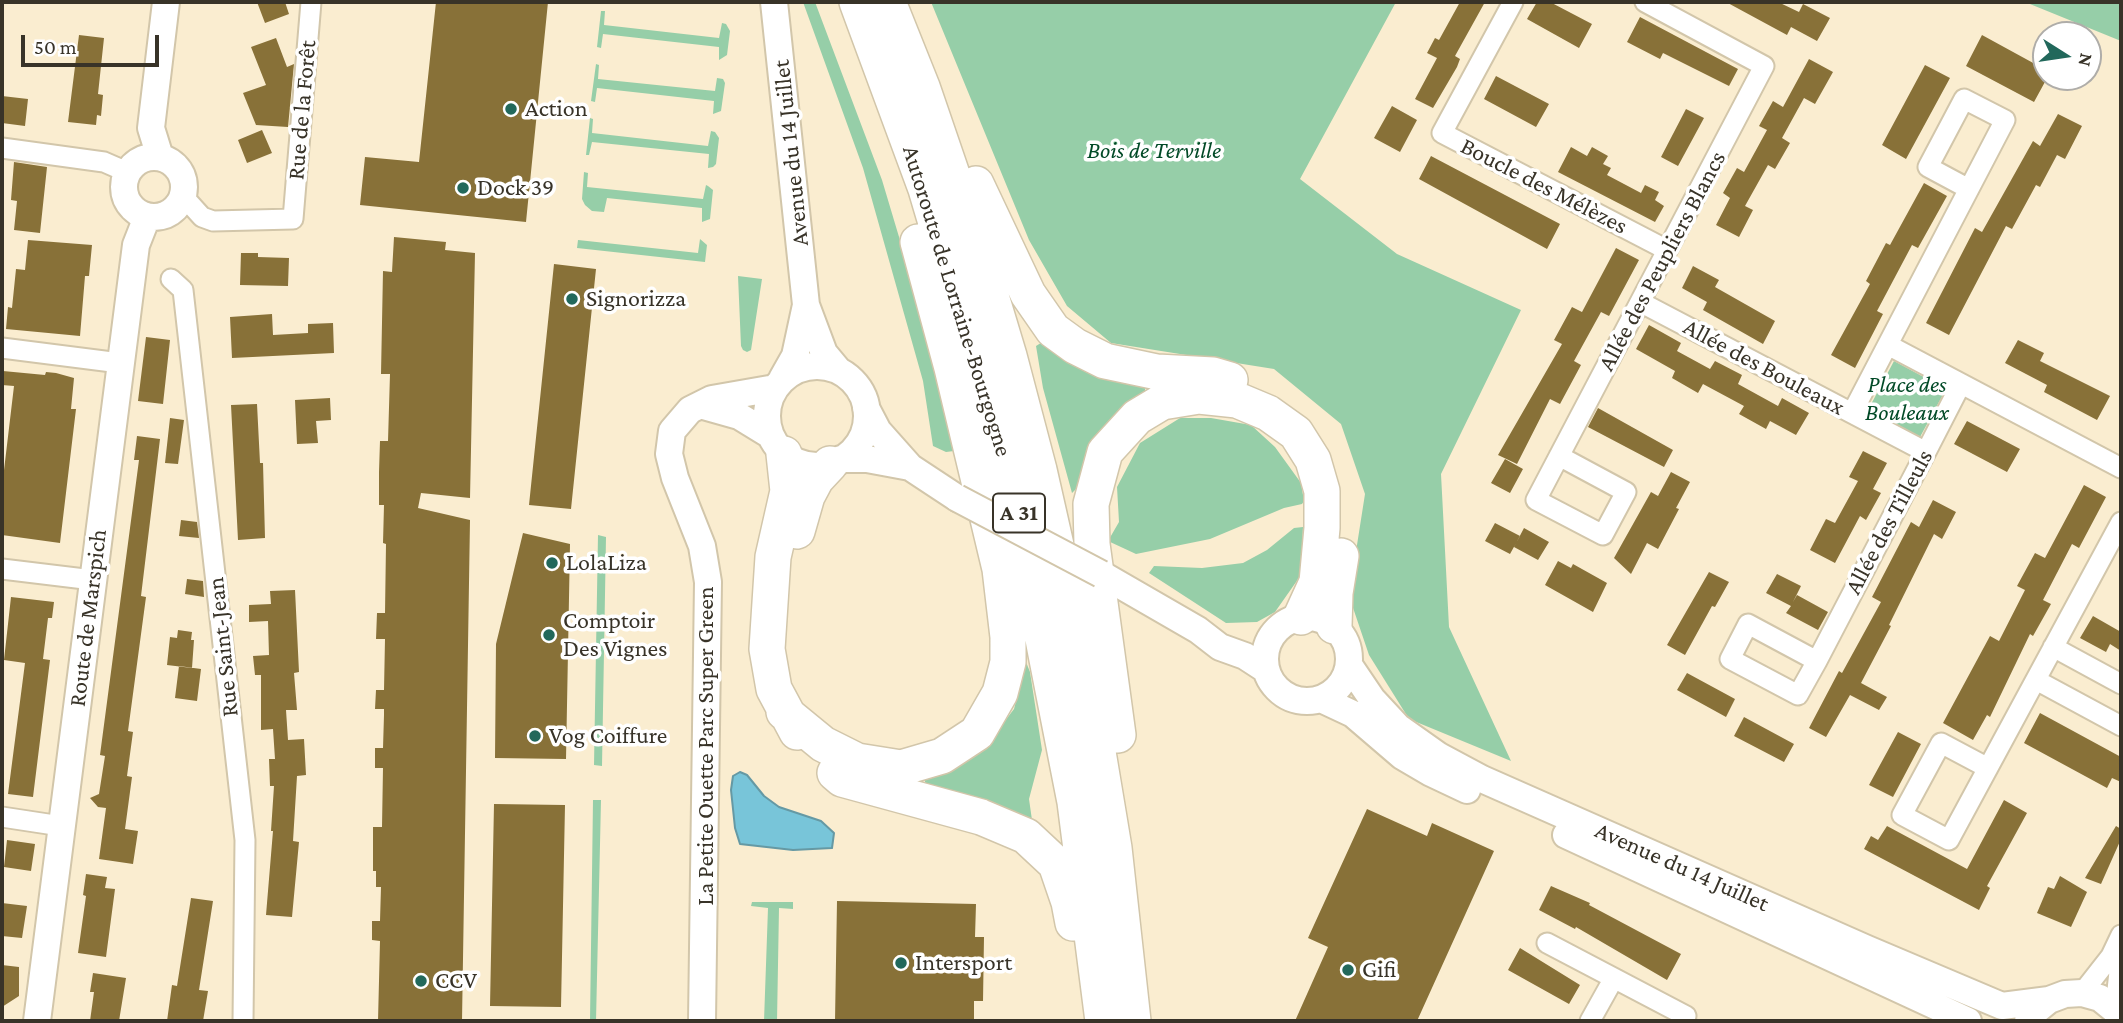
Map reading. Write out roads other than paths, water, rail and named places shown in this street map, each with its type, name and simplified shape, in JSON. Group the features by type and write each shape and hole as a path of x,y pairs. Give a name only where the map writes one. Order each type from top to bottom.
{"highway":[{"name":"Autoroute de Lorraine-Bourgogne","path":"870,10 922,87 973,236 1039,470 1072,616 1114,848 1130,982 1113,1020"},
{"name":"Autoroute de Lorraine-Bourgogne","path":"870,10 1011,476 1075,802 1113,1020"},
{"path":"784,712 823,744 857,761 901,768 942,756 978,733 1000,693 1008,662 1008,637 1000,569 952,368 906,197 870,10"},
{"path":"922,87 945,106 999,234 1028,294 1053,330 1105,361 1157,372 1213,375 1265,389 1309,419 1324,442 1337,477 1344,509 1345,539 1335,593 1318,621"},
{"path":"1130,982 1142,944 1126,792 1092,544 1091,504 1105,452 1137,417 1161,402 1199,396 1237,400 1268,414 1296,433 1313,460 1322,491 1317,582 1318,621"},
{"path":"777,445 788,492 773,557 767,649 774,689 784,712 808,750 842,779 981,817 1026,836 1056,864 1069,902 1076,938 1113,1020"},
{"path":"769,606 787,568 807,496 816,479 836,462"}],"main road":[{"path":"160,157 151,128 166,2"},
{"name":"Avenue du 14 Juillet","path":"774,2 807,305 824,353 839,371"},
{"path":"160,157 177,167 184,186 183,196 173,211 156,218 147,217 139,214 128,203 123,187 127,172 141,159 160,157"},
{"name":"Route de Marspich","path":"37,1021 136,245 147,217"},
{"name":"Avenue du 14 Juillet","path":"779,384 795,356 807,305"},
{"path":"777,445 767,411 779,384 792,372 815,366 839,371 857,386 878,430 910,467 957,498 1101,574 1198,630 1220,647 1245,656 1265,669 1275,688 1284,695 1304,702 1321,699 1340,686 1349,665 1349,650 1343,637 1318,621 1290,620 1271,636 1266,646 1265,669"},
{"name":"La Petite Ouette Parc Super Green","path":"702,1021 708,582 702,546 675,478 669,454 672,431 682,418 699,404 779,384"},
{"path":"699,404 739,416 806,465 867,459 910,467"},
{"path":"836,462 851,453 864,432 866,408"},
{"path":"1198,630 1237,637 1271,636"},
{"name":"Avenue du 14 Juillet","path":"1349,665 1372,699 1398,727 1439,756 1482,779 2002,1006 2082,993"},
{"name":"Avenue du 14 Juillet","path":"1321,699 1353,714 1402,756 1431,773 1968,1021"},
{"path":"2082,993 2100,998 2118,1011"},
{"path":"2028,1021 2033,1013 2049,1000"}],"street":[{"name":"Rue de la Forêt","path":"183,196 202,217 213,221 293,219 311,2"},
{"name":"Boucle des Mélèzes","path":"1513,2 1442,133 1668,250"},
{"name":"Allée des Peupliers Blancs","path":"1559,456 1626,492 1603,535 1536,500 1559,456 1640,302 1668,250 1764,66 1645,2"},
{"path":"1852,413 1888,345 2005,120 1964,99 1928,167 1969,189"},
{"path":"2,148 104,162 127,172"},
{"name":"Rue Saint-Jean","path":"171,279 183,290 245,840 243,1021"},
{"name":"Allée des Bouleaux","path":"1640,302 1926,452"},
{"path":"1888,345 2121,468"},
{"path":"2,348 120,363"},
{"name":"Allée des Tilleuls","path":"1816,661 1961,384"},
{"path":"1988,768 1941,743 1902,815 1949,840 2036,680 2121,522"},
{"path":"2,569 93,580"},
{"path":"2053,647 2121,684"},
{"path":"2036,680 2121,726"},
{"path":"2,817 61,826"},
{"path":"2082,993 2111,956 2121,935"},
{"path":"1548,943 1686,1016"},
{"path":"2118,1011 2121,954"},
{"path":"1590,1021 1614,978"}],"water":[{"path":"740,772 747,775 764,796 779,807 821,821 834,833 832,848 793,850 740,844 735,828 731,790 733,776"}],"place":[{"name":"Action","path":"511,109"},
{"name":"Dock 39","path":"463,188"},
{"name":"Signorizza","path":"572,299"},
{"name":"LolaLiza","path":"552,563"},
{"name":"Comptoir Des Vignes","path":"549,635"},
{"name":"Vog Coiffure","path":"535,736"},
{"name":"Intersport","path":"901,963"},
{"name":"Gifi","path":"1348,970"},
{"name":"CCV","path":"421,981"}],"park label":[{"name":"Bois de Terville","path":"1154,151"},
{"name":"Place des Bouleaux","path":"1907,399"}]}
